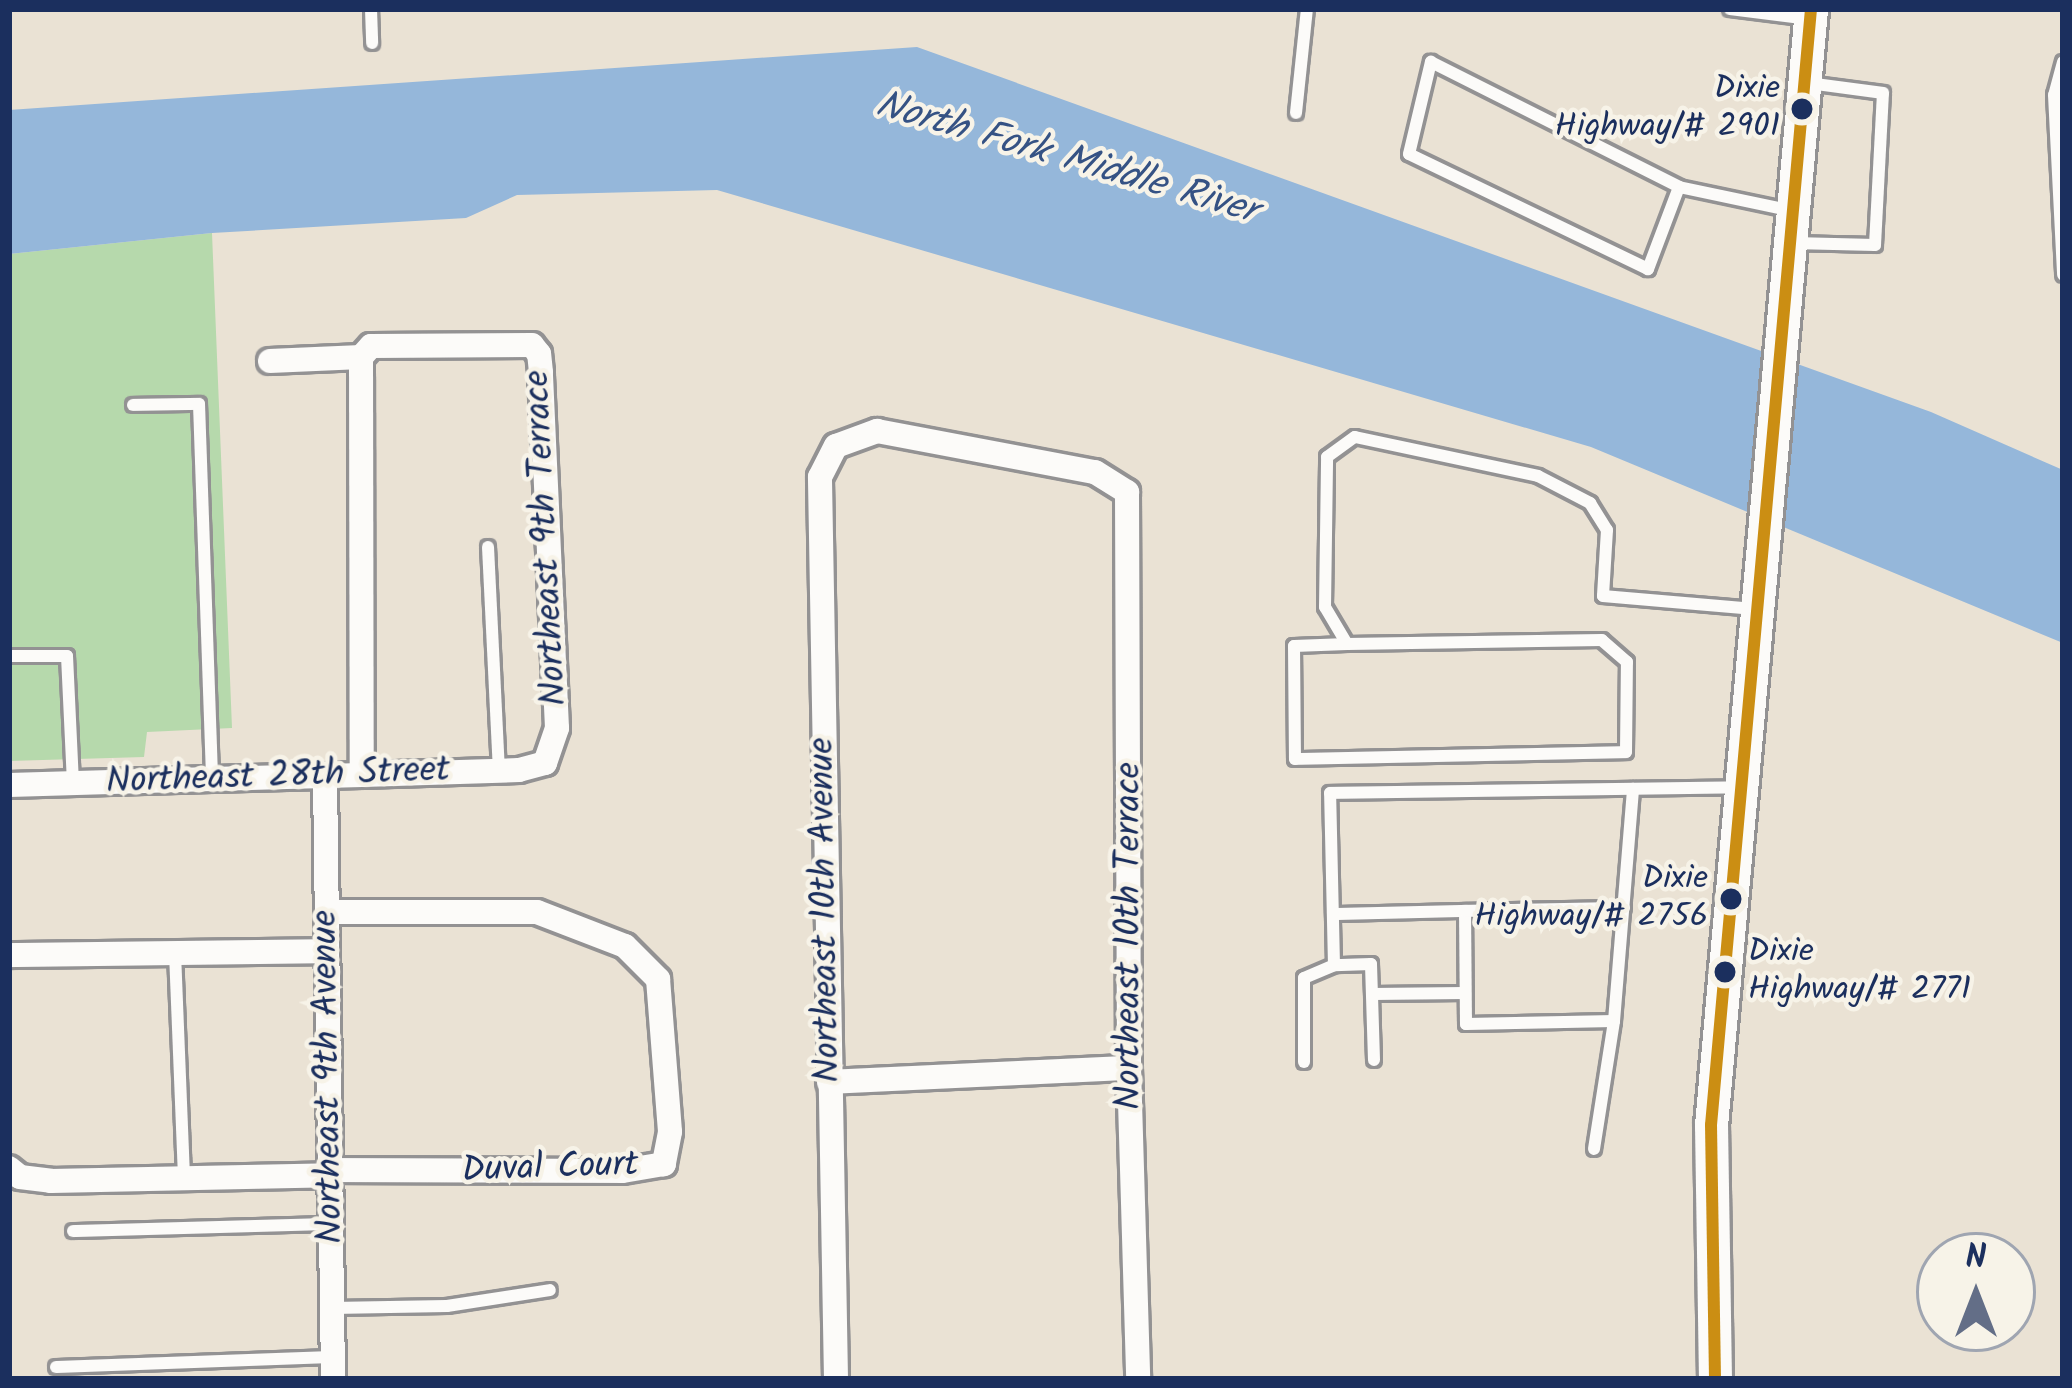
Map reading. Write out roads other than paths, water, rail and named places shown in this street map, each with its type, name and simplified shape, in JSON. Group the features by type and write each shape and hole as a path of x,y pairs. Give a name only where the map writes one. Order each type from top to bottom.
{"main road":[{"path":"1715,1379 1711,1125 1811,14"}],"street":[{"name":"Northeast 9th Terrace","path":"270,361 362,357 371,346 517,344 532,345 539,354 557,728 545,763"},
{"path":"362,357 362,775"},
{"name":"Northeast 10th Avenue","path":"836,1379 820,477 836,446 878,431 1095,472 1127,493"},
{"name":"Northeast 10th Terrace","path":"1127,493 1129,1068 1138,1379"},
{"name":"Northeast 28th Street","path":"9,785 500,771 545,763"},
{"name":"Northeast 9th Avenue","path":"325,776 333,1368"},
{"name":"Duval Court","path":"327,912 536,912 625,946 658,979 670,1132 664,1163 622,1171 331,1173"},
{"path":"9,955 328,951"},
{"path":"829,1082 1129,1068"},
{"path":"9,1168 20,1177 50,1180 331,1173"}],"lane":[{"path":"370,9 372,43"},
{"path":"1295,113 1307,9"},
{"path":"1730,9 1811,14"},
{"path":"1679,187 1648,269 1409,154 1431,62 1679,187 1794,227 1876,245 1882,93 1805,82"},
{"path":"2063,62 2054,95 2063,275"},
{"path":"133,406 199,404 212,779"},
{"path":"1347,644 1325,607 1327,457 1355,437 1538,476 1590,503 1607,530 1604,596 1756,609"},
{"path":"488,547 500,771"},
{"path":"1602,640 1627,662 1626,752 1295,759 1294,646 1347,644 1602,640"},
{"path":"9,656 67,656 74,783"},
{"path":"1334,964 1330,793 1738,787"},
{"path":"1594,1149 1614,1021 1633,789"},
{"path":"1333,914 1624,908"},
{"path":"1465,911 1466,1024 1614,1021"},
{"path":"175,951 184,1178"},
{"path":"1304,1062 1304,978 1334,964 1371,964 1374,1060"},
{"path":"1372,994 1465,993"},
{"path":"74,1232 332,1224"},
{"path":"332,1308 447,1306 550,1290"},
{"path":"56,1367 333,1368"}],"water":[{"name":"North Fork Middle River","path":"917,47 1931,412 2063,470 2063,643 1591,447 717,190 517,195 466,218 212,233 9,254 9,110"}],"place":[{"name":"Dixie Highway/# 2901","path":"1802,109"},
{"name":"Dixie Highway/# 2756","path":"1731,899"},
{"name":"Dixie Highway/# 2771","path":"1725,972"}]}
